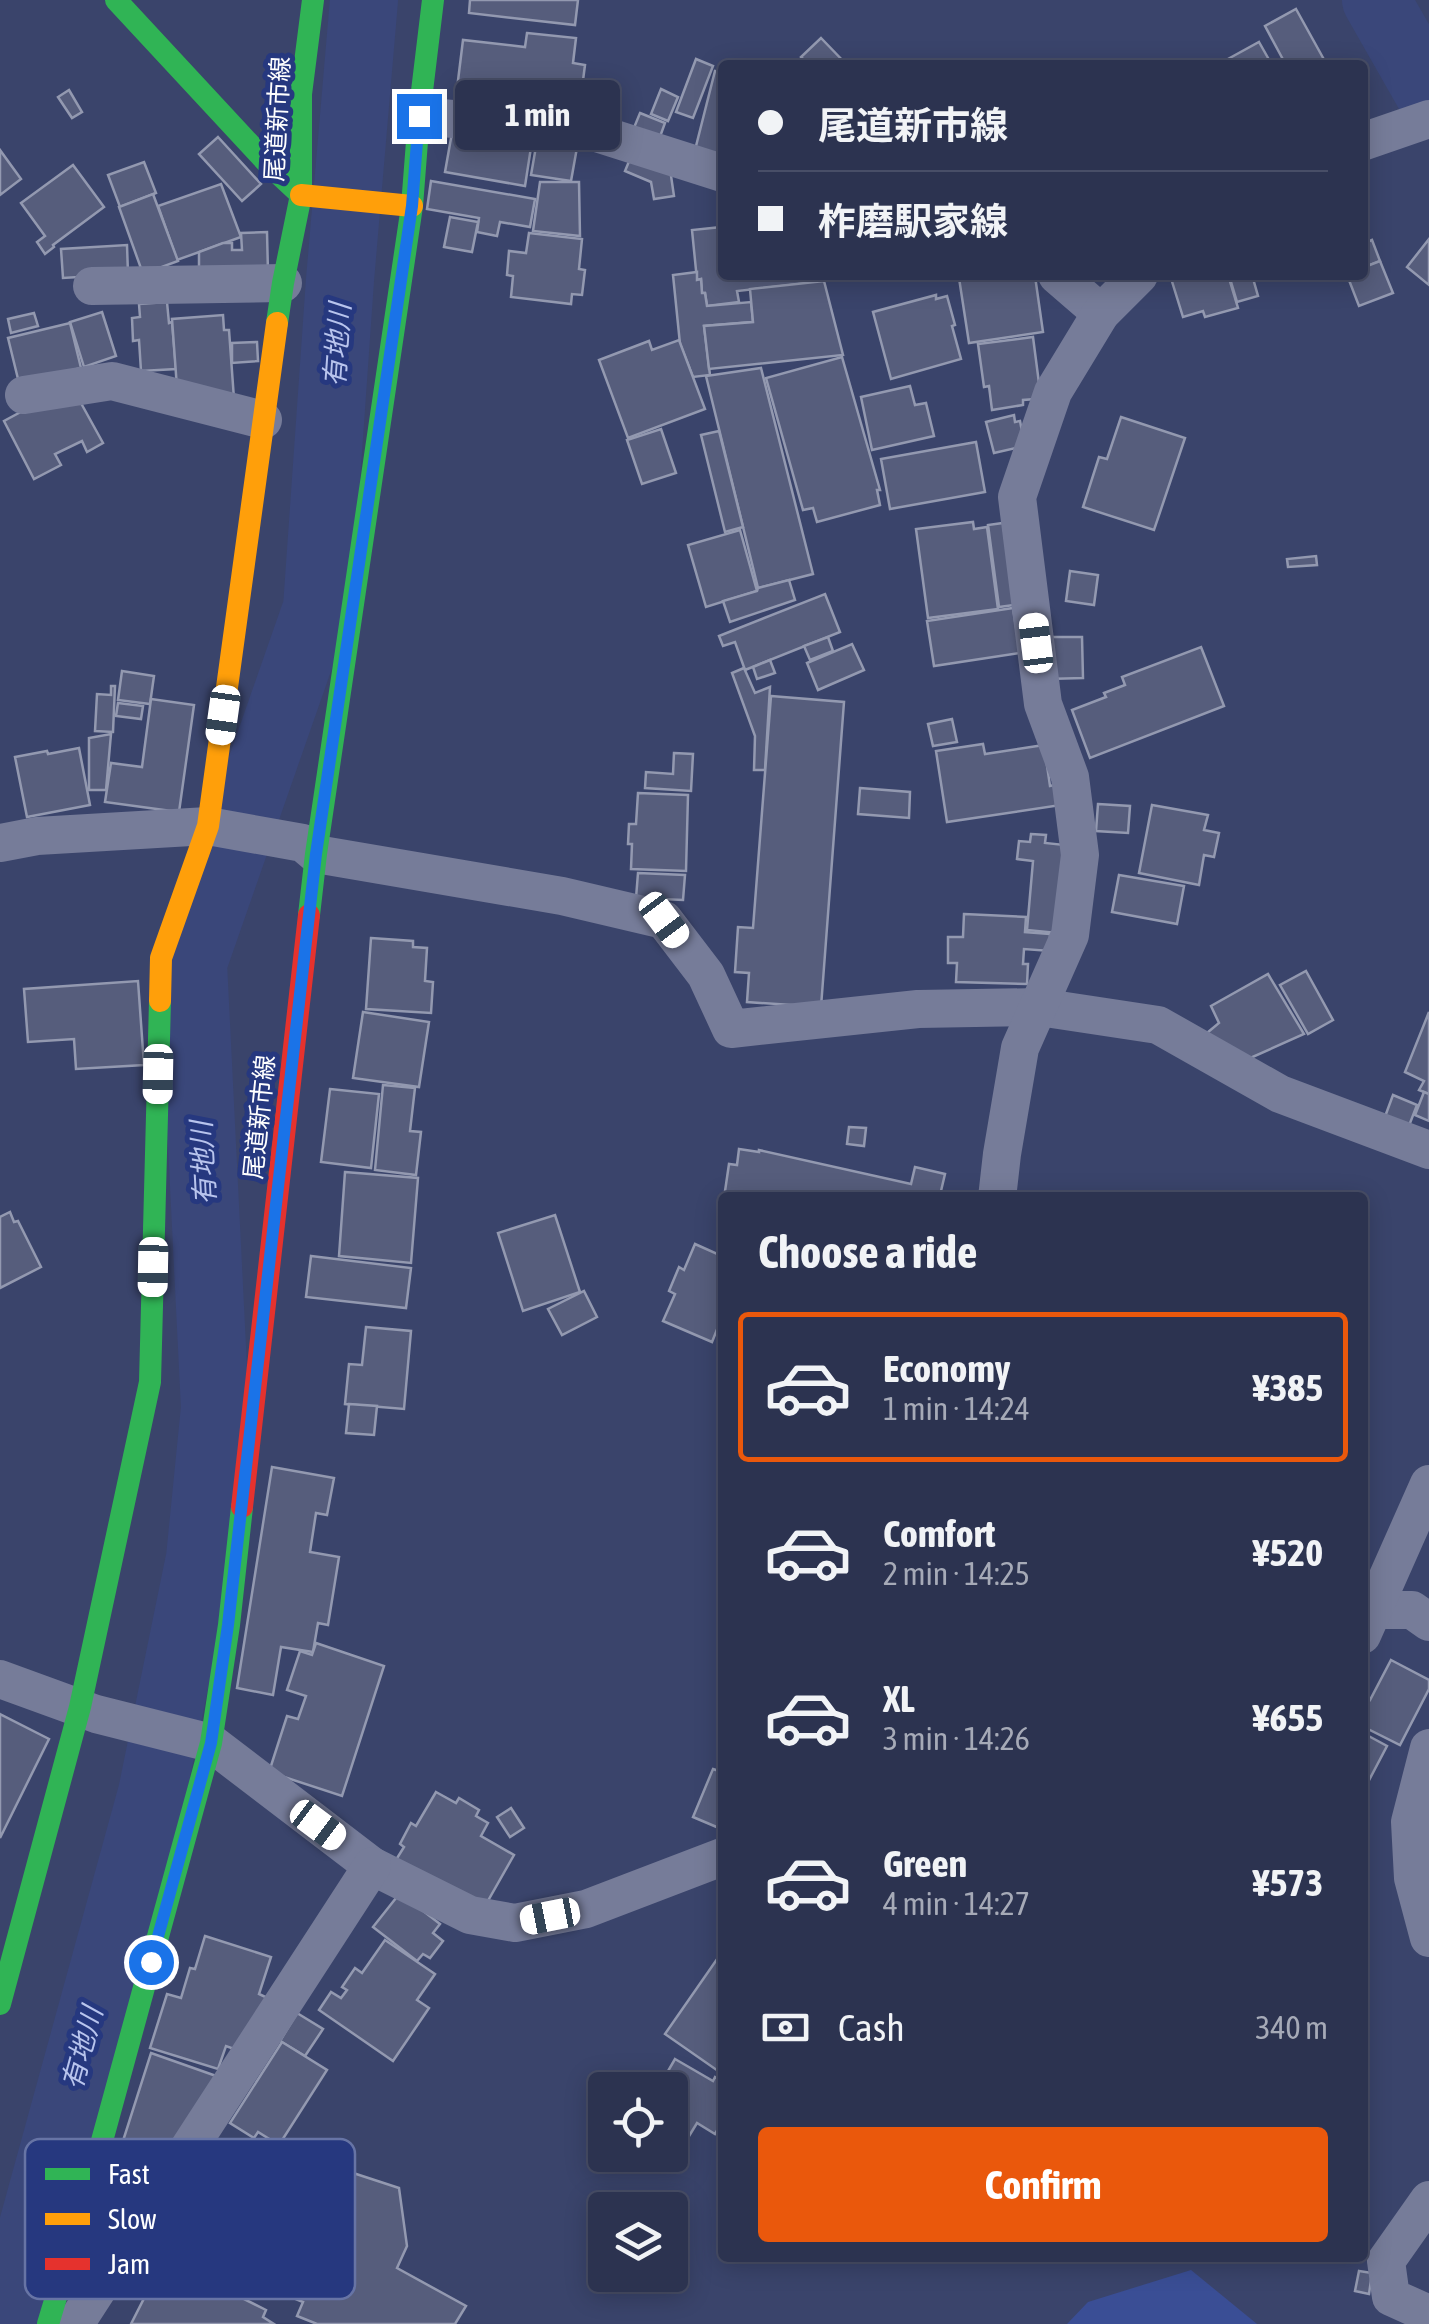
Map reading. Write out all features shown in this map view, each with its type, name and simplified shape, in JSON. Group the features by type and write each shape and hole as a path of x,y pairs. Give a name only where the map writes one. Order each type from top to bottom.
{"main road":[{"path":"0,2004 88,1710 150,1382 161,958 208,826 283,283 308,195 270,166 116,0"},
{"name":"尾道新市線","path":"102,2139 228,1625 310,848 404,205 308,195 301,94 314,0"},
{"path":"404,205 433,0"},
{"name":"尾道新市線","path":"48,2324 56,2299"}],"street":[{"path":"419,116 590,131 718,172"},
{"path":"1368,140 1420,123"},
{"path":"1064,280 1101,313"},
{"path":"998,1192 1020,1048 1070,935 1080,856 1070,777 1043,704 1017,497 1053,392 1101,313 1134,280"},
{"path":"92,286 283,283"},
{"path":"24,395 112,381 264,420"},
{"path":"0,843 37,836 208,826 562,896 664,920 706,975 731,1029 918,1009 1039,1007 1158,1025 1280,1094 1429,1150"},
{"path":"1369,1622 1429,1484"},
{"path":"1369,1622 1412,1610 1429,1622"},
{"path":"0,1680 88,1710 202,1740 372,1866 470,1915 516,1923 586,1909 718,1859"},
{"path":"1429,1748 1410,1822 1412,1878 1429,1938"},
{"path":"195,2139 372,1866"},
{"path":"1429,2200 1386,2261 1391,2297 1429,2314"},
{"path":"75,2324 91,2299"}],"shaded area":[{"path":"1191,2270 1257,2324 1067,2324 1088,2302"}],"building":[{"path":"470,0 578,0 575,25 469,13"},
{"path":"1296,9 1324,60 1283,60 1265,26"},
{"path":"527,33 576,38 573,63 585,65 578,119 455,105 463,40 525,47"},
{"path":"821,38 842,60 804,60 801,57"},
{"path":"1259,42 1269,60 1226,60"},
{"path":"696,59 713,66 693,118 676,112"},
{"path":"715,71 718,71 718,160 694,154"},
{"path":"661,89 678,97 668,121 651,114"},
{"path":"69,90 82,112 72,118 58,97"},
{"path":"640,113 665,123 657,145 631,135"},
{"path":"453,127 532,141 525,186 445,172"},
{"path":"538,135 578,142 571,181 531,175"},
{"path":"218,137 261,184 242,201 199,154"},
{"path":"0,150 21,179 0,195"},
{"path":"630,159 670,169 674,196 654,199 651,182 625,171"},
{"path":"144,162 156,193 120,207 108,175"},
{"path":"73,165 104,207 45,254 37,242 45,236 21,203"},
{"path":"431,181 535,199 530,227 500,222 497,236 477,232 479,218 427,209"},
{"path":"540,182 579,182 580,236 533,231"},
{"path":"221,184 241,237 177,260 158,206"},
{"path":"153,194 178,261 143,274 119,207"},
{"path":"450,217 478,222 472,252 444,247"},
{"path":"718,227 718,280 817,282 737,291 739,302 707,306 701,279 697,280 692,230"},
{"path":"267,232 268,273 199,275 199,252 223,243 232,243 232,250 242,250 241,233"},
{"path":"529,233 582,239 582,295 572,294 571,304 511,297 513,276 507,275 509,251 526,253"},
{"path":"1429,239 1429,285 1407,267"},
{"path":"1372,240 1380,261 1368,266 1368,242"},
{"path":"127,245 128,274 63,278 61,249"},
{"path":"1380,261 1393,293 1359,306 1349,280 1368,280 1368,266"},
{"path":"697,272 707,306 751,302 753,322 704,326 710,375 693,377 680,344 673,275"},
{"path":"959,280 1036,280 1043,332 969,343"},
{"path":"1172,280 1230,280 1238,308 1205,317 1203,311 1183,317"},
{"path":"1230,280 1253,280 1258,296 1237,302"},
{"path":"824,281 843,355 709,369 704,326 753,322 750,289"},
{"path":"936,295 936,299 947,296 961,359 891,379 873,312"},
{"path":"167,302 176,369 141,371 139,340 133,341 132,318 140,317 139,304"},
{"path":"102,312 116,356 84,367 70,322"},
{"path":"34,313 38,326 11,333 8,319"},
{"path":"223,315 224,330 229,330 234,399 177,388 172,319"},
{"path":"70,323 81,368 19,383 8,338"},
{"path":"1033,337 1040,391 1036,399 992,410 989,386 984,387 978,344"},
{"path":"679,340 705,409 628,438 599,360 649,341 652,350"},
{"path":"257,342 258,361 232,363 232,343"},
{"path":"842,357 880,490 880,505 817,522 813,508 803,510 766,378"},
{"path":"761,368 813,574 758,588 706,376"},
{"path":"71,385 103,443 87,452 82,441 55,454 61,465 34,479 4,421"},
{"path":"910,386 915,405 926,403 934,436 872,450 861,397"},
{"path":"1014,415 1015,422 1020,421 1023,437 1020,447 994,453 986,422"},
{"path":"1121,417 1185,438 1154,530 1083,507 1099,457 1107,459"},
{"path":"661,429 676,473 642,484 627,440"},
{"path":"719,431 743,527 725,532 701,435"},
{"path":"976,442 985,492 890,509 881,459"},
{"path":"973,522 974,529 987,527 998,609 928,618 916,529"},
{"path":"1003,523 1014,605 999,607 988,525"},
{"path":"740,530 757,591 706,607 688,545"},
{"path":"1316,556 1317,565 1288,567 1287,559"},
{"path":"1070,571 1098,575 1094,605 1066,601"},
{"path":"789,580 795,600 730,622 723,601"},
{"path":"825,594 840,632 745,670 735,642 723,646 719,636"},
{"path":"1013,608 1020,653 934,666 927,621"},
{"path":"828,637 833,651 810,660 804,646"},
{"path":"1046,637 1082,637 1083,678 1047,679"},
{"path":"852,644 864,670 818,690 807,663"},
{"path":"1201,647 1224,706 1090,758 1072,710 1125,685 1122,677"},
{"path":"770,660 775,673 757,679 753,667"},
{"path":"744,668 755,693 770,687 765,770 754,770 755,736 732,673"},
{"path":"122,671 154,676 150,704 118,700"},
{"path":"111,686 115,686 113,732 95,731 97,694 111,695"},
{"path":"771,696 844,702 821,1007 747,1002 749,973 735,972 738,927 753,928"},
{"path":"151,699 194,705 179,812 105,802 111,763 142,767"},
{"path":"118,703 143,706 141,719 116,716"},
{"path":"952,719 957,742 933,746 928,724"},
{"path":"111,734 106,790 89,790 89,738"},
{"path":"983,744 985,754 1044,745 1050,786 1058,784 1061,805 947,822 936,751"},
{"path":"79,748 90,805 27,817 15,757"},
{"path":"674,753 693,754 691,791 645,788 646,772 673,774"},
{"path":"860,788 910,792 909,818 858,814"},
{"path":"638,793 688,795 686,871 631,869 629,824 636,824"},
{"path":"1098,804 1130,806 1128,833 1096,831"},
{"path":"1152,805 1208,815 1204,830 1219,833 1214,857 1204,855 1199,885 1139,873"},
{"path":"1031,834 1046,835 1045,843 1065,845 1057,933 1027,930 1033,861 1017,859 1019,841 1030,842"},
{"path":"638,873 685,875 683,900 636,898"},
{"path":"1119,875 1184,886 1177,924 1112,912"},
{"path":"964,914 1026,917 1025,932 1050,934 1050,951 1024,949 1027,984 956,982 957,963 948,963 948,937 963,937"},
{"path":"371,938 413,941 413,947 427,948 425,981 433,982 431,1013 366,1009"},
{"path":"1306,971 1333,1020 1308,1034 1280,985"},
{"path":"1268,974 1304,1034 1239,1063 1201,1038 1219,1023 1211,1006"},
{"path":"138,981 144,1065 76,1069 74,1039 28,1042 24,989"},
{"path":"363,1012 429,1022 419,1087 353,1078"},
{"path":"1429,1012 1429,1094 1419,1090 1424,1081 1405,1072"},
{"path":"383,1085 415,1088 410,1131 421,1132 416,1175 375,1170"},
{"path":"330,1089 379,1094 371,1168 321,1162"},
{"path":"1424,1092 1429,1094 1429,1121 1415,1115"},
{"path":"1393,1095 1417,1105 1407,1131 1383,1122"},
{"path":"849,1127 866,1128 864,1146 847,1144"},
{"path":"739,1149 759,1150 911,1184 915,1167 945,1174 941,1191 945,1192 725,1192 729,1164 737,1165"},
{"path":"345,1172 418,1178 411,1263 339,1256"},
{"path":"10,1212 41,1267 0,1288 0,1217"},
{"path":"555,1215 580,1292 523,1311 498,1233"},
{"path":"695,1244 718,1254 718,1327 712,1342 663,1321 675,1294 669,1291 679,1267 684,1270"},
{"path":"311,1256 411,1268 406,1308 306,1297"},
{"path":"584,1291 597,1317 562,1335 548,1309"},
{"path":"366,1327 411,1331 404,1409 345,1404 349,1364 362,1365"},
{"path":"349,1404 377,1406 374,1435 346,1433"},
{"path":"272,1467 334,1478 327,1515 316,1513 310,1552 339,1557 328,1625 318,1623 313,1652 281,1647 273,1695 237,1688"},
{"path":"316,1643 384,1666 342,1796 269,1772 287,1716 298,1719 306,1696 287,1690 300,1651 312,1655"},
{"path":"1391,1660 1429,1680 1429,1689 1400,1745 1368,1729 1370,1700"},
{"path":"0,1714 49,1739 0,1838"},
{"path":"1368,1736 1387,1746 1368,1782"},
{"path":"713,1769 718,1771 718,1828 693,1817"},
{"path":"436,1792 456,1803 459,1798 479,1810 476,1816 488,1823 481,1836 514,1855 481,1913 394,1863 411,1823 416,1826"},
{"path":"511,1808 524,1828 510,1837 497,1817"},
{"path":"400,1893 440,1924 433,1933 443,1941 430,1958 423,1954 417,1961 373,1927"},
{"path":"205,1936 271,1957 259,1994 272,2000 237,2050 226,2046 218,2069 150,2048 167,1994 181,1998"},
{"path":"385,1940 435,1974 417,2000 429,2008 393,2061 319,2010 331,1992 341,1998 347,1990 342,1987 355,1968 362,1973"},
{"path":"718,1958 718,2071 665,2034"},
{"path":"297,2013 323,2029 305,2056 280,2041"},
{"path":"282,2042 327,2070 283,2139 269,2139 258,2132 254,2138 230,2123"},
{"path":"151,2053 219,2077 181,2139 124,2139"},
{"path":"675,2059 713,2081 715,2077 718,2079 718,2129 715,2134 697,2123 688,2138 688,2072 667,2072"},
{"path":"355,2174 399,2188 407,2246 397,2268 466,2306 455,2324 317,2324 297,2316 303,2302 296,2299 355,2299"},
{"path":"1359,2271 1372,2273 1369,2294 1355,2291"},
{"path":"144,2299 244,2299 266,2310 263,2317 274,2324 131,2324"}],"waterway":[{"name":"有地川","path":"57,2139 152,1793 200,1558 215,1408 193,963 317,608 364,0"},
{"name":"有地川","path":"1376,0 1429,93"},
{"name":"有地川","path":"6,2324 25,2255"}],"traffic: fast":[{"path":"116,0 301,195"},
{"path":"277,323 301,195 301,94 313,0"},
{"path":"309,915 412,206 433,0"},
{"path":"0,2004 80,1707 150,1382 160,1001"},
{"path":"103,2139 211,1743 242,1507"},
{"path":"48,2324 56,2299"}],"traffic: slow":[{"path":"301,195 412,206"},
{"path":"160,1001 161,958 208,826 277,323"}],"traffic: jam":[{"path":"242,1507 309,915"}],"route":[{"path":"151,1962 211,1743 228,1625 316,854 412,206 419,116"}]}
